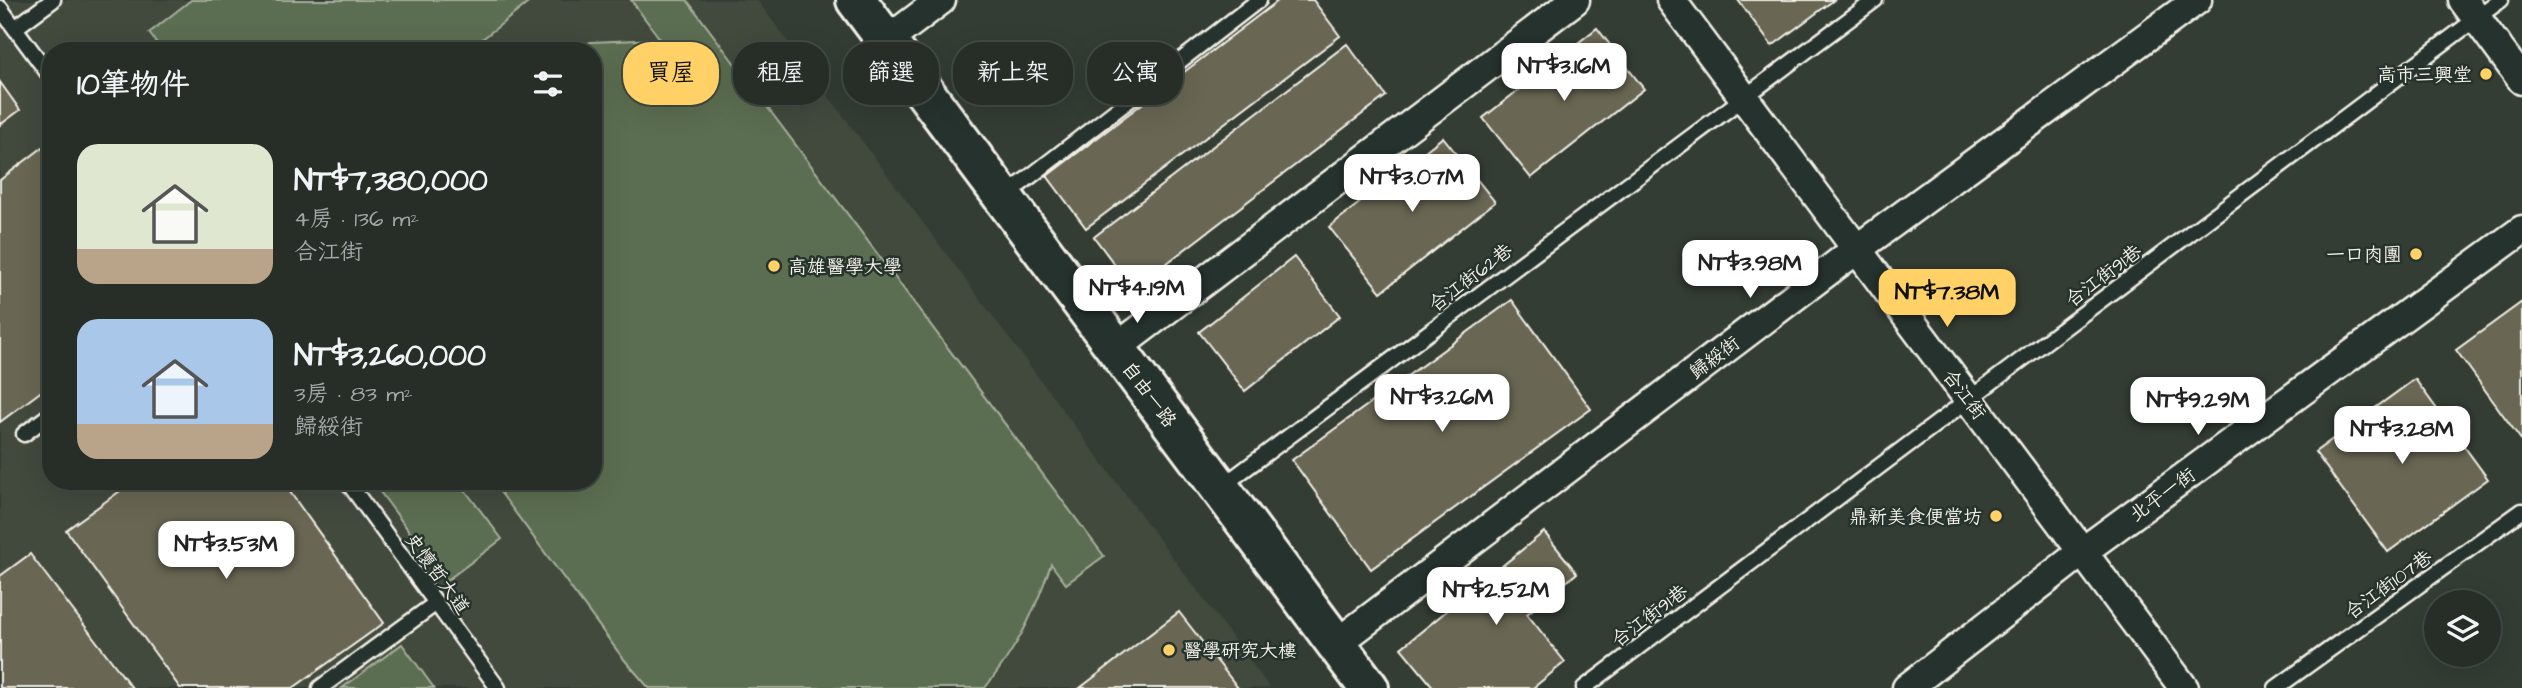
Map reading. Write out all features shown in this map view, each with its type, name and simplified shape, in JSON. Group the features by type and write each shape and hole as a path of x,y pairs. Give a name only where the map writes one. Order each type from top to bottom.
{"street":[{"name":"自由一路","path":"856,0 1369,688"},
{"path":"888,40 941,0"},
{"path":"1116,348 1574,0"},
{"name":"合江街","path":"1671,0 2184,688"},
{"name":"歸綏街","path":"1336,644 1857,249 2197,0"},
{"path":"2470,9 2522,80"},
{"name":"北平一街","path":"1922,684 2082,552 2522,230"}],"lane":[{"path":"15,28 53,0"},
{"path":"1004,197 1259,0"},
{"name":"合江街62巷","path":"1220,488 1874,0"},
{"name":"合江街91巷","path":"1584,688 1969,400 2470,9 2501,0"},
{"path":"0,8 42,65"},
{"path":"24,434 42,421"},
{"name":"史懷哲大道","path":"354,490 499,688"},
{"name":"合江街107巷","path":"2276,688 2522,511"},
{"path":"320,688 436,603"}],"shaded area":[{"name":"高雄醫學大學","path":"0,0 757,0 788,42 733,42 733,105 829,105 829,97 1270,688 0,688"}],"green space":[{"path":"191,0 532,0 478,42 156,42 149,33"},
{"path":"631,0 687,0 718,42 623,42 623,105 719,105 719,43 733,61 733,105 766,105 1104,556 1066,584 1051,564 1024,629 985,688 649,688 622,657 499,490 602,490 602,42 591,42 660,39"},
{"path":"379,490 465,490 502,539 446,581"},
{"path":"402,644 434,688 342,688"}],"building":[{"path":"1279,0 1313,0 1340,36 1086,228 1047,176 1141,105 1183,105 1183,73"},
{"path":"1738,0 1834,0 1772,46"},
{"path":"1597,28 1644,89 1531,178 1483,118"},
{"path":"1347,44 1386,96 1133,289 1094,237"},
{"path":"0,82 20,110 0,125"},
{"path":"1443,137 1495,202 1381,292 1329,227"},
{"path":"42,148 42,391 0,422 0,180"},
{"path":"1294,257 1340,316 1245,391 1199,332"},
{"path":"1512,300 1591,409 1371,569 1292,460"},
{"path":"2522,302 2522,441 2456,350"},
{"path":"2415,379 2488,479 2388,552 2315,452"},
{"path":"122,490 288,490 384,623 293,688 180,688 66,530"},
{"path":"1544,532 1577,573 1527,614 1565,662 1533,688 1434,688 1401,648"},
{"path":"30,554 132,688 0,688 0,576"},
{"name":"醫學研究大樓","path":"1179,612 1238,688 1080,688"}],"place":[{"name":"高市三興堂","path":"2486,74"},
{"name":"一口肉團","path":"2416,254"},
{"name":"高雄醫學大學","path":"774,266"},
{"name":"鼎新美食便當坊","path":"1996,516"},
{"name":"醫學研究大樓","path":"1169,650"}]}
